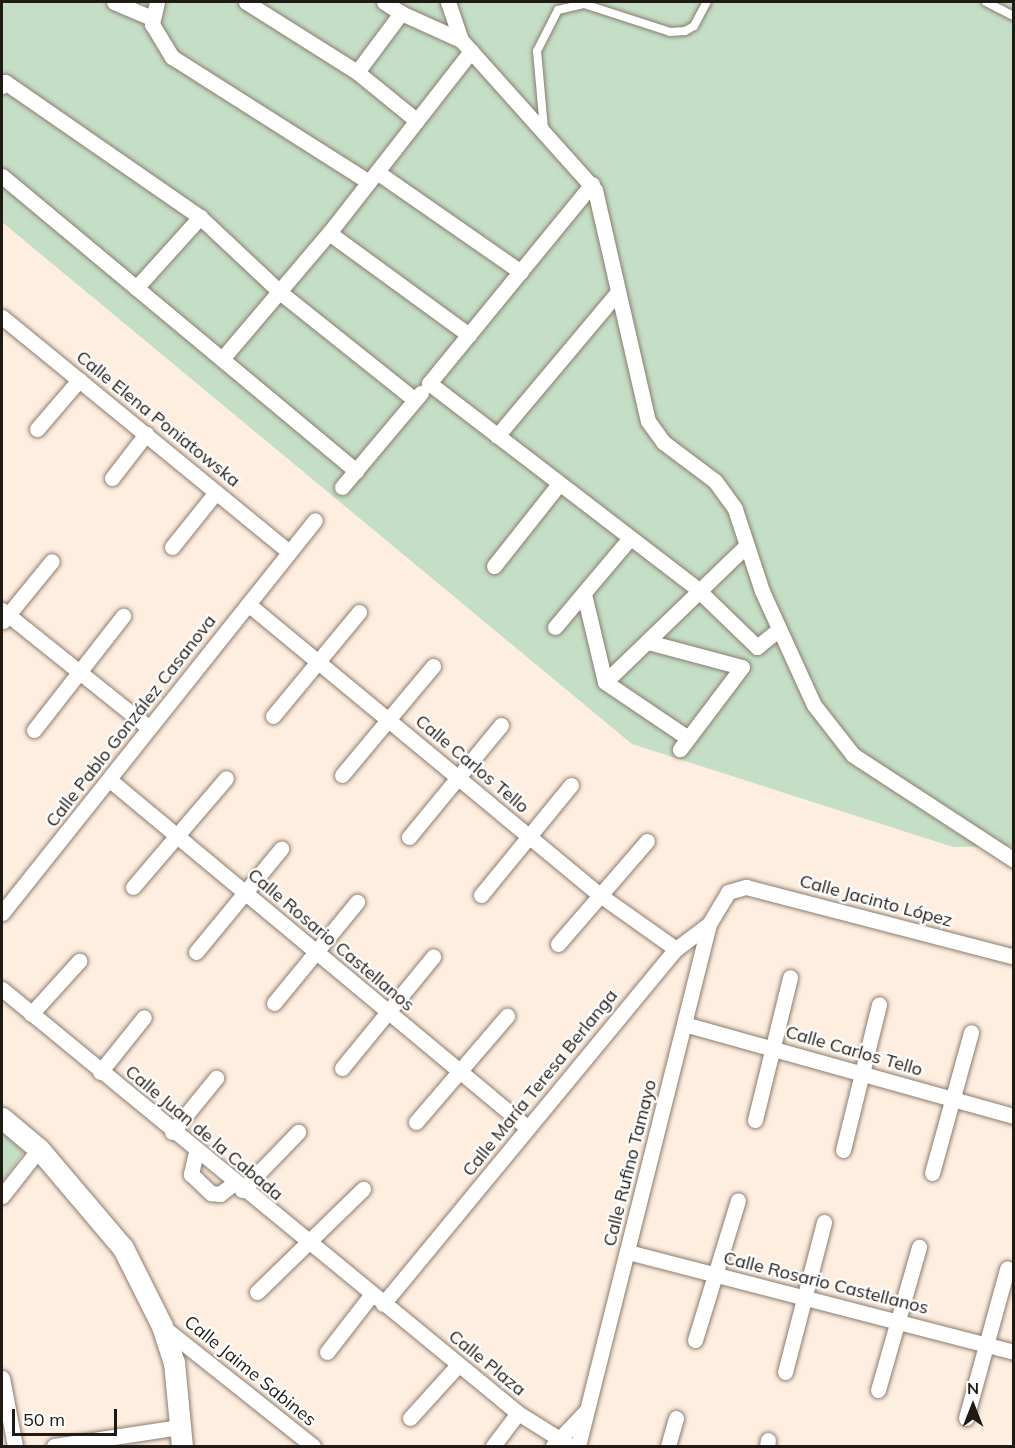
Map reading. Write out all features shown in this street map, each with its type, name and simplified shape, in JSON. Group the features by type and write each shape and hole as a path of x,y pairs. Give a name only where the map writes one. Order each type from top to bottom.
{"main road":[{"path":"2,1118 39,1149 123,1248 162,1326 174,1362 181,1437"}],"street":[{"path":"114,2 150,16 172,57 373,177 521,272"},
{"path":"150,16 157,2"},
{"path":"246,2 357,72 417,121"},
{"path":"384,2 401,13 466,45"},
{"path":"448,2 466,45 545,137 592,184 648,421 663,442 716,481 735,509 778,630 814,705 854,754 1014,860"},
{"path":"357,72 401,13"},
{"path":"222,359 281,293 417,121 466,45"},
{"path":"3,82 200,217 281,293 415,400"},
{"path":"2,176 356,471"},
{"path":"342,487 592,184"},
{"path":"136,288 200,217"},
{"path":"329,233 469,335"},
{"path":"497,436 618,292"},
{"name":"Calle Elena Poniatowska","path":"3,320 289,552"},
{"path":"37,429 79,380"},
{"path":"429,383 629,539 696,588 758,647"},
{"path":"112,478 146,435"},
{"path":"494,566 559,484"},
{"path":"172,547 216,492"},
{"name":"Calle Pablo González Casanova","path":"4,903 111,781 148,728 315,520"},
{"path":"555,627 629,539"},
{"path":"605,682 648,642 696,588 747,545"},
{"path":"52,561 4,616 148,728"},
{"path":"584,594 605,682 684,744 758,647 778,630"},
{"name":"Calle Carlos Tello","path":"248,604 597,893 675,949"},
{"path":"273,716 359,612"},
{"path":"34,730 123,616"},
{"path":"648,642 742,667"},
{"path":"342,775 433,666"},
{"path":"409,837 501,725"},
{"path":"133,887 226,778"},
{"name":"Calle Rosario Castellanos","path":"111,781 386,1010 458,1073 528,1128"},
{"path":"481,895 571,785"},
{"path":"558,944 597,893 647,841"},
{"path":"196,952 281,849"},
{"name":"Calle Jacinto López","path":"728,892 746,887 1014,957"},
{"name":"Calle María Teresa Berlanga","path":"327,1352 378,1299 528,1128 675,949 709,924 728,892"},
{"path":"274,1003 314,951 357,902"},
{"name":"Calle Rufino Tamayo","path":"578,1446 709,924"},
{"path":"342,1068 386,1010 433,957"},
{"path":"31,1014 79,961"},
{"path":"756,1120 790,977"},
{"name":"Calle Juan de la Cabada","path":"2,989 238,1187 378,1299"},
{"path":"843,1150 879,1004"},
{"path":"416,1122 507,1016"},
{"path":"100,1072 144,1017"},
{"name":"Calle Carlos Tello","path":"684,1024 1014,1116"},
{"path":"932,1173 971,1032"},
{"path":"172,1132 216,1078"},
{"path":"196,1152 190,1174 211,1193 220,1194 238,1187 298,1132"},
{"path":"2,1196 39,1149"},
{"path":"257,1292 363,1188"},
{"path":"695,1340 738,1200"},
{"path":"785,1372 802,1297 824,1222"},
{"path":"878,1390 919,1247"},
{"name":"Calle Rosario Castellanos","path":"628,1252 1014,1352"},
{"path":"966,1418 1007,1269"},
{"name":"Calle Plaza","path":"378,1299 555,1443 571,1446"},
{"name":"Calle Jaime Sabines","path":"162,1326 313,1446"},
{"path":"410,1418 458,1365"},
{"path":"2,1378 15,1446"},
{"path":"555,1443 586,1411"},
{"path":"494,1446 518,1413"},
{"path":"668,1446 676,1418"},
{"path":"54,1446 181,1437"}],"lane":[{"path":"545,137 537,51 558,10 584,4 684,31 694,26 707,2"},
{"path":"986,2 1014,16"}],"green space":[{"path":"2,2 1013,2 1013,846 953,847 632,744 2,222"},
{"path":"2,1132 24,1152 2,1182"}]}
